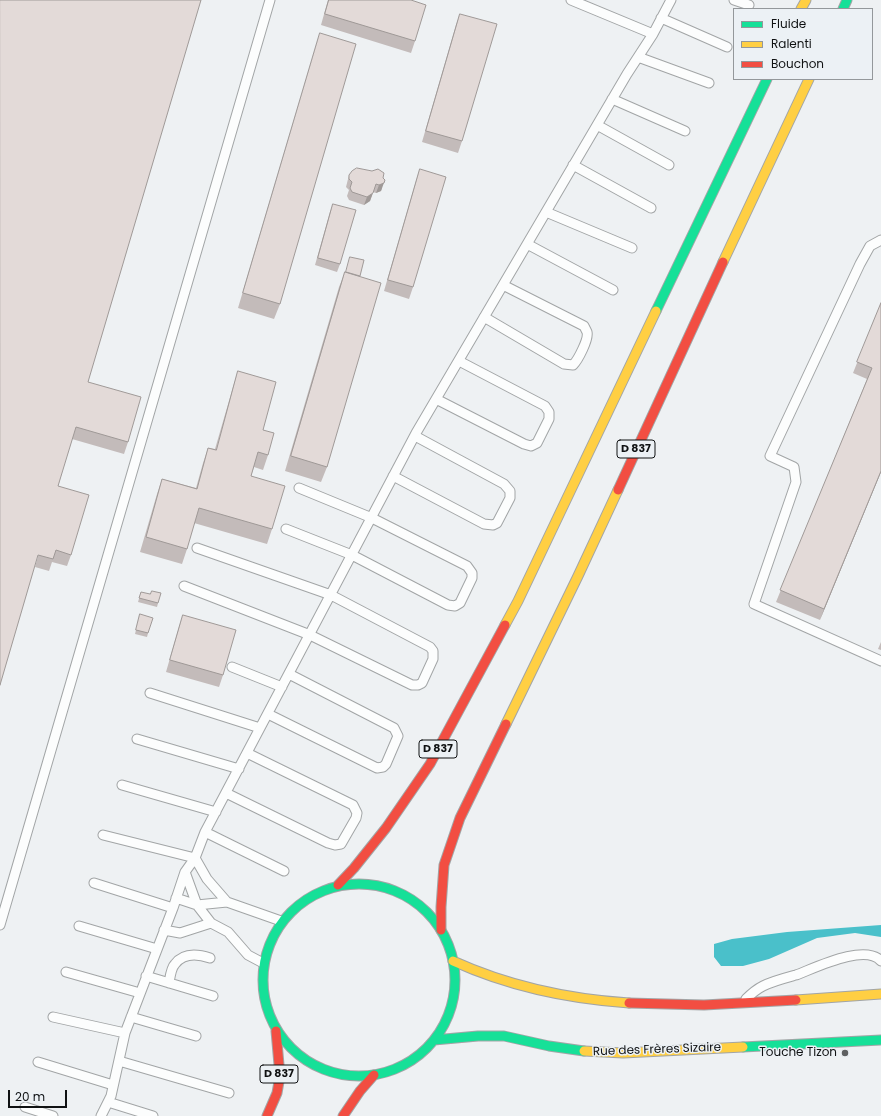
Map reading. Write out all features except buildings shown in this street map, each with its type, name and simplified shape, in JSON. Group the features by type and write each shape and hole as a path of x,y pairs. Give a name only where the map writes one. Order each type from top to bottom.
{"main road":[{"name":"D 837","path":"338,885 354,868 386,828 430,764 518,601 768,80"},
{"name":"D 837","path":"441,930 444,865 460,818 578,576 762,177 809,80"},
{"path":"362,884 386,887 408,897 427,911 441,930 449,945 453,961 455,989 448,1016 434,1040 417,1057 397,1068 374,1075 351,1076 329,1072 308,1062 290,1048 276,1031 266,1010 262,987 263,963 270,941 282,921 297,905 317,893 338,885 362,884"},
{"path":"453,961 507,982 552,993 616,1003 693,1006 881,994"},
{"name":"D 837","path":"267,1116 277,1093 280,1076 276,1031"},
{"name":"Rue des Frères Sizaire","path":"434,1040 481,1036 503,1036 520,1038 568,1050 623,1053 881,1040"},
{"path":"343,1116 360,1091 374,1075"}],"lane":[{"path":"0,925 270,0"},
{"path":"571,0 653,34"},
{"path":"101,1116 108,1102 113,1085 125,1032 185,872 195,858 205,832 414,436 612,99 653,34 671,0"},
{"path":"734,0 748,5"},
{"path":"661,18 727,47"},
{"path":"638,57 709,83"},
{"path":"612,99 685,131"},
{"path":"597,125 669,165"},
{"path":"573,165 651,208"},
{"path":"546,212 632,248"},
{"path":"881,240 870,246 860,264 770,456 794,467 796,482 754,604 881,661"},
{"path":"527,244 613,290"},
{"path":"484,318 564,364 573,364 577,361 587,338 587,332 584,326 503,285"},
{"path":"436,399 524,444 531,446 537,443 549,419 549,412 545,406 459,361"},
{"path":"393,476 484,524 497,524 510,498 510,491 504,484 414,436"},
{"path":"286,529 352,555 448,605 455,606 460,603 472,578 472,573 467,566 372,518 299,488"},
{"path":"184,586 310,635 412,685 422,683 434,659 434,652 430,647 331,595 197,548"},
{"path":"232,667 282,687"},
{"path":"268,714 378,768 383,767 386,764 398,736 394,728 289,674"},
{"path":"150,693 260,728"},
{"path":"137,739 239,769"},
{"path":"226,793 328,843 335,845 341,844 356,818 357,813 353,806 247,754"},
{"path":"122,785 216,812"},
{"path":"205,832 284,871"},
{"path":"104,835 195,858 207,879 227,902"},
{"path":"185,872 197,905 211,923 228,932 248,955 263,963"},
{"path":"94,883 172,908"},
{"path":"176,898 197,905 227,902 282,921"},
{"path":"164,930 180,933 211,923"},
{"path":"79,926 157,949"},
{"path":"169,983 174,964 185,955 200,955 210,958"},
{"path":"740,1004 763,986 834,960 850,956 865,955 878,958 881,961"},
{"path":"66,972 140,993"},
{"path":"146,976 213,996"},
{"path":"53,1017 125,1032"},
{"path":"131,1017 196,1036"},
{"path":"119,1060 229,1093"},
{"path":"38,1062 113,1085"},
{"path":"108,1102 153,1116"},
{"path":"25,1107 53,1116"}],"water":[{"path":"881,925 881,937 855,933 817,938 769,959 743,966 721,966 714,957 714,944 732,939 787,932"}],"traffic: fast":[{"path":"843,8 847,0"},
{"path":"656,311 767,80"},
{"path":"350,884 368,884 396,891 412,900 427,912 439,927 448,943 455,971 455,980 455,989 448,1017 439,1033 427,1048 412,1060 396,1069 368,1076 350,1076 331,1072 314,1065 298,1054 285,1041 274,1025 267,1008 263,989 263,971 267,952 274,935 285,919 298,906 314,895 331,888 350,884"},
{"path":"434,1040 478,1036 504,1036 549,1046 584,1051"},
{"path":"743,1047 881,1040"}],"traffic: slow":[{"path":"802,8 806,0"},
{"path":"723,262 809,80"},
{"path":"505,625 518,601 656,311"},
{"path":"506,724 618,490"},
{"path":"453,961 495,978 539,990 561,995 629,1003"},
{"path":"796,1000 881,994"},
{"path":"584,1051 623,1053 743,1047"}],"traffic: jam":[{"path":"618,490 723,262"},
{"path":"338,885 354,868 386,828 430,764 505,625"},
{"path":"441,930 444,865 460,818 506,724"},
{"path":"629,1003 704,1005 796,1000"},
{"path":"267,1116 277,1093 280,1076 276,1031"},
{"path":"343,1116 360,1091 374,1075"}],"place":[{"name":"Touche Tizon","path":"845,1053"}]}
